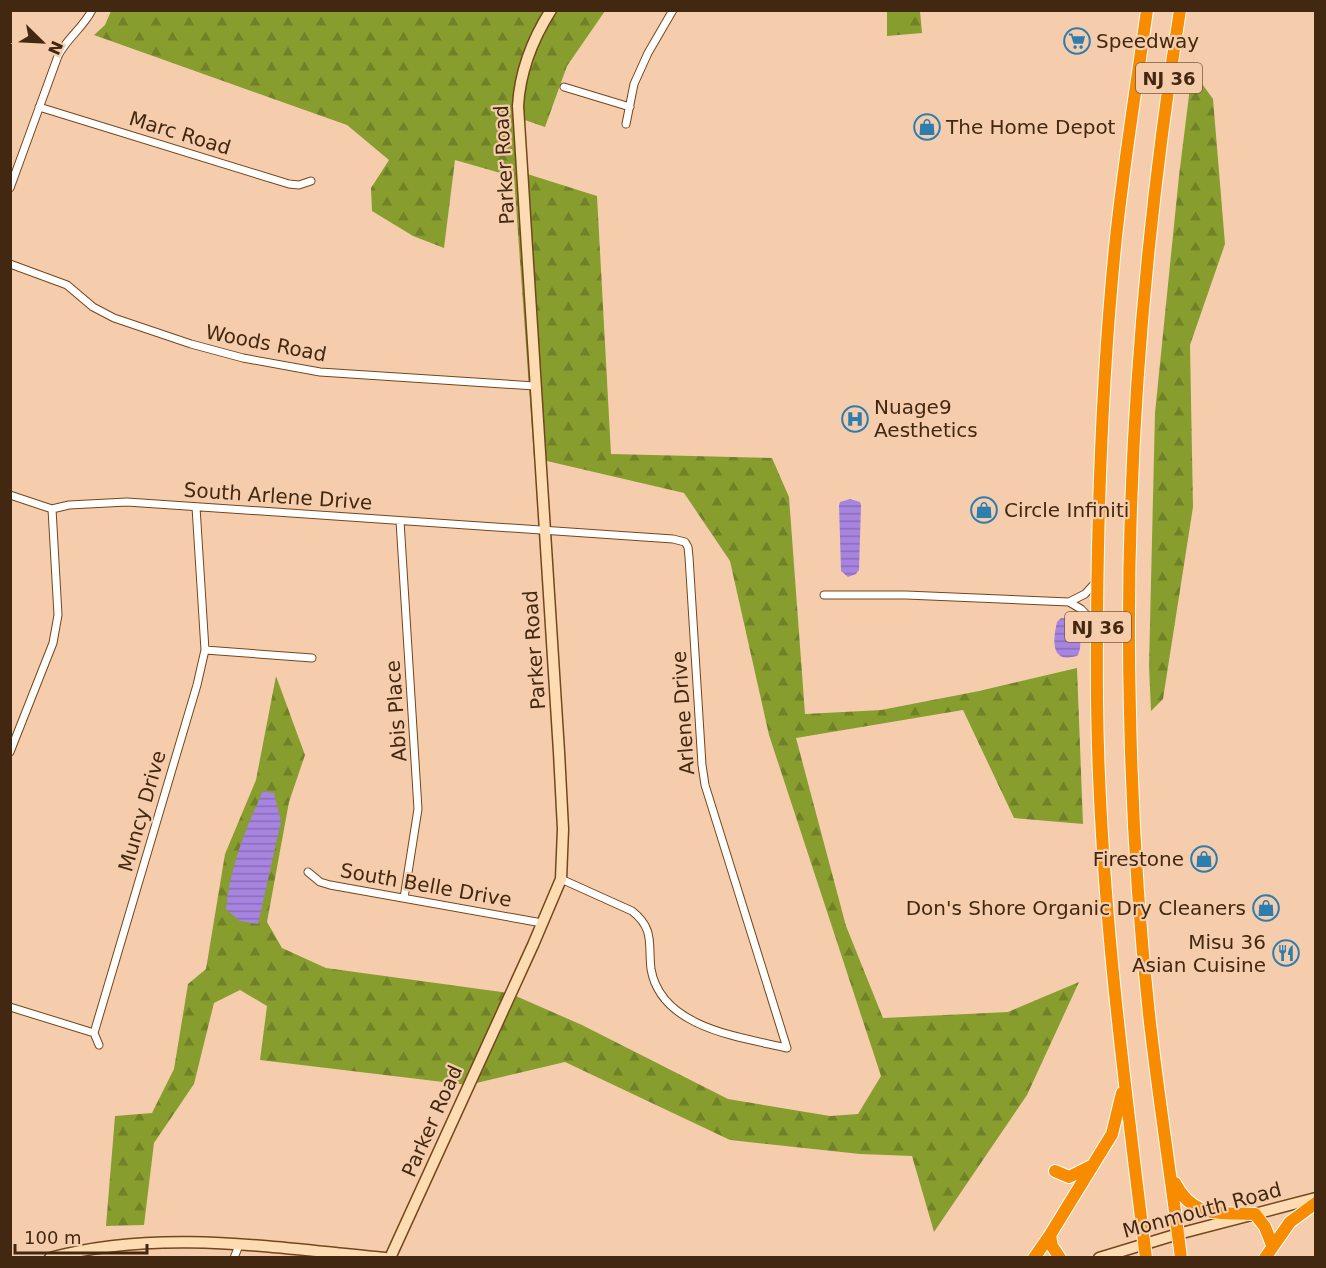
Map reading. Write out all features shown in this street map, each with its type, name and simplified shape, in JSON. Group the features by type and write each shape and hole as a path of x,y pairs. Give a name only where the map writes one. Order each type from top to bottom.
{"highway":[{"name":"NJ 36","path":"1146,1257 1125,1083 1104,859 1097,702 1104,393 1115,250 1147,10"},
{"name":"NJ 36","path":"1180,10 1160,146 1140,324 1132,466 1128,622 1130,716 1140,904 1149,1011 1181,1257"},
{"path":"1034,1257 1112,1134 1125,1083"},
{"path":"1055,1171 1069,1177 1094,1165"},
{"path":"1172,1176 1184,1199 1199,1209 1255,1214 1265,1227 1272,1245"},
{"path":"1265,1257 1290,1222 1316,1203"},
{"path":"1050,1235 1052,1246 1060,1257"}],"street":[{"path":"10,188 60,51 92,10"},
{"name":"Parker Road","path":"390,1257 561,879 563,829 519,95 528,55 551,10"},
{"path":"626,124 634,84 648,53 673,10"},
{"path":"564,87 630,107"},
{"name":"Marc Road","path":"39,107 289,184 299,185 311,181"},
{"name":"Woods Road","path":"10,264 67,285 93,307 114,318 191,344 243,358 320,372 535,386"},
{"name":"South Arlene Drive","path":"10,495 52,509 69,505 127,502 545,532"},
{"name":"Muncy Drive","path":"94,1033 197,685 205,651 196,507"},
{"path":"10,752 53,643 56,629 58,615 52,509"},
{"name":"Abis Place","path":"400,521 418,808 404,898"},
{"name":"Arlene Drive","path":"545,532 673,539 682,541 688,547 705,785 787,1048 712,1029 693,1022 676,1011 664,997 654,979 649,936 641,918 632,911 561,879"},
{"path":"1069,602 1086,594 1098,579"},
{"path":"824,595 906,595 1069,602 1082,609 1098,627"},
{"path":"205,651 312,658"},
{"name":"South Belle Drive","path":"308,872 320,882 330,885 542,923"},
{"path":"10,1007 94,1033 99,1045"},
{"name":"Monmouth Road","path":"1099,1257 1316,1198"},
{"path":"50,1257 99,1247 137,1243 199,1242 385,1257"},
{"path":"234,1257 239,1245"}],"green space":[{"path":"111,11 605,11 567,66 545,127 519,118 521,172 597,196 611,454 772,458 789,497 805,714 881,710 979,691 1077,668 1083,824 1014,818 963,710 796,738 846,926 883,1018 1008,1012 1079,982 1027,1095 934,1232 912,1156 860,1154 730,1140 565,1062 468,1085 260,1060 267,1006 240,990 214,1003 194,1084 154,1143 144,1225 106,1226 115,1116 152,1113 174,1069 188,984 206,969 225,854 256,780 276,676 305,755 289,802 267,922 282,948 326,968 509,993 582,1025 728,1099 830,1116 858,1114 881,1076 769,735 730,561 684,493 534,458 514,177 455,160 444,248 413,236 372,211 371,188 389,160 347,125 94,35 105,25"},
{"path":"887,11 920,11 922,33 887,36"},
{"path":"1192,70 1213,99 1225,244 1190,345 1193,507 1163,699 1151,711 1149,666 1155,413"}],"shaded area":[{"path":"850,499 860,502 861,505 859,570 848,577 841,571 839,505 840,502"},
{"path":"1061,618 1074,619 1078,623 1080,645 1077,656 1065,657 1056,652 1055,634 1057,622"},
{"path":"263,791 274,793 281,821 258,924 240,921 226,909 239,849"}],"place":[{"name":"Speedway","path":"1077,41"},
{"name":"The Home Depot","path":"927,127"},
{"name":"Nuage9 Aesthetics","path":"855,419"},
{"name":"Circle Infiniti","path":"984,510"},
{"name":"Firestone","path":"1204,859"},
{"name":"Don's Shore Organic Dry Cleaners","path":"1266,908"},
{"name":"Misu 36 Asian Cuisine","path":"1286,953"}]}
